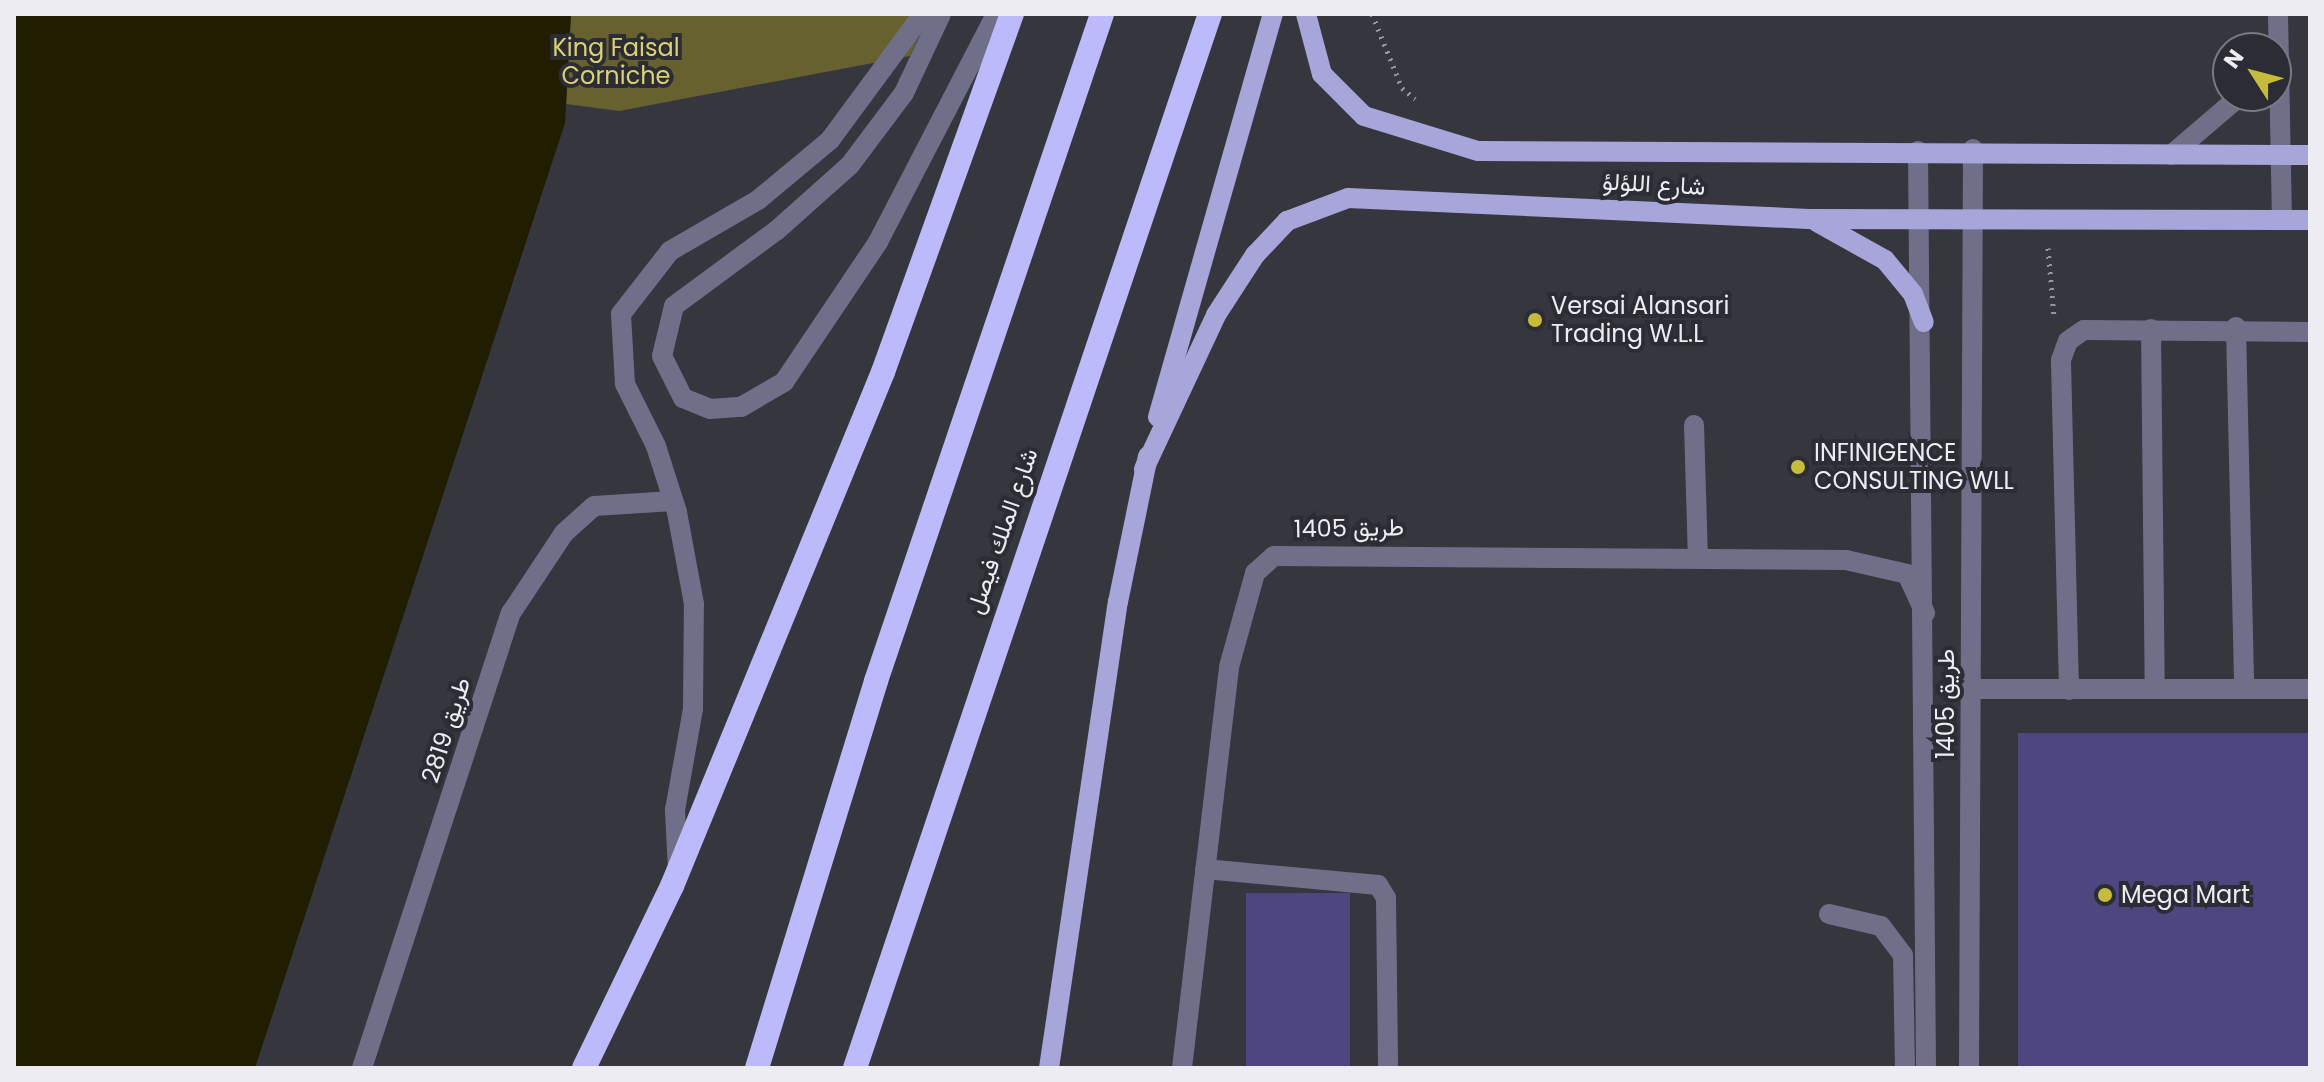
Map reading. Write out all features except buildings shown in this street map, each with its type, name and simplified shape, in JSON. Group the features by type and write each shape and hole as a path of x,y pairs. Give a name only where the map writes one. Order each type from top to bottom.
{"highway":[{"path":"584,1068 678,872 883,372 1012,14"},
{"path":"757,1068 876,681 1102,14"},
{"name":"شارع الملك فيصل","path":"855,1068 1210,14"}],"main road":[{"path":"1049,1068 1144,469 1273,14"},
{"name":"شارع اللؤلؤ","path":"1306,14 1322,74 1364,116 1430,142 1550,156 1973,149 2171,155 2310,155"},
{"name":"شارع اللؤلؤ","path":"1144,469 1216,315 1255,255 1287,221 1336,202 1399,195 1809,219 2310,220"},
{"path":"1809,219 1885,260 1913,294 1924,322"}],"street":[{"path":"678,872 675,810 696,658 673,501 625,384 621,314 670,251 758,200 830,140 923,14"},
{"path":"941,14 904,93 850,165 777,230 674,306 662,356 683,398 710,409 741,407 784,382 878,242 996,14"},
{"path":"2276,14 2276,154 2282,220"},
{"path":"2171,155 2221,112"},
{"name":"طريق 1405","path":"1969,1068 1977,218 1973,149"},
{"name":"طريق 1405","path":"1918,151 1916,218 1924,322 1925,613 1917,1020 1926,1068"},
{"path":"2069,690 2063,350 2084,330 2236,327 2310,332"},
{"path":"2236,327 2244,686"},
{"path":"2151,329 2155,688"},
{"path":"1694,425 1698,558"},
{"name":"طريق 2819","path":"362,1068 511,613 564,533 594,506 673,501"},
{"name":"طريق 1405","path":"1182,1068 1229,667 1255,573 1274,556 1698,558 1876,563 1907,574 1925,613"},
{"path":"1971,689 2244,686 2310,689"},
{"path":"1205,869 1378,885 1386,898 1388,1068"},
{"path":"1829,914 1865,917 1894,939 1907,973 1917,1020 1905,1068"}],"path":[{"path":"1372,14 1402,88 1422,104"}],"green space":[{"name":"King Faisal Corniche","path":"571,14 929,14 910,56 619,111 566,104"}],"shaded area":[{"path":"14,14 571,14 565,123 255,1068 14,1068"}],"place":[{"name":"Versai Alansari Trading W.L.L","path":"1535,320"},
{"name":"INFINIGENCE CONSULTING WLL","path":"1798,467"},
{"name":"Mega Mart","path":"2105,895"}]}
